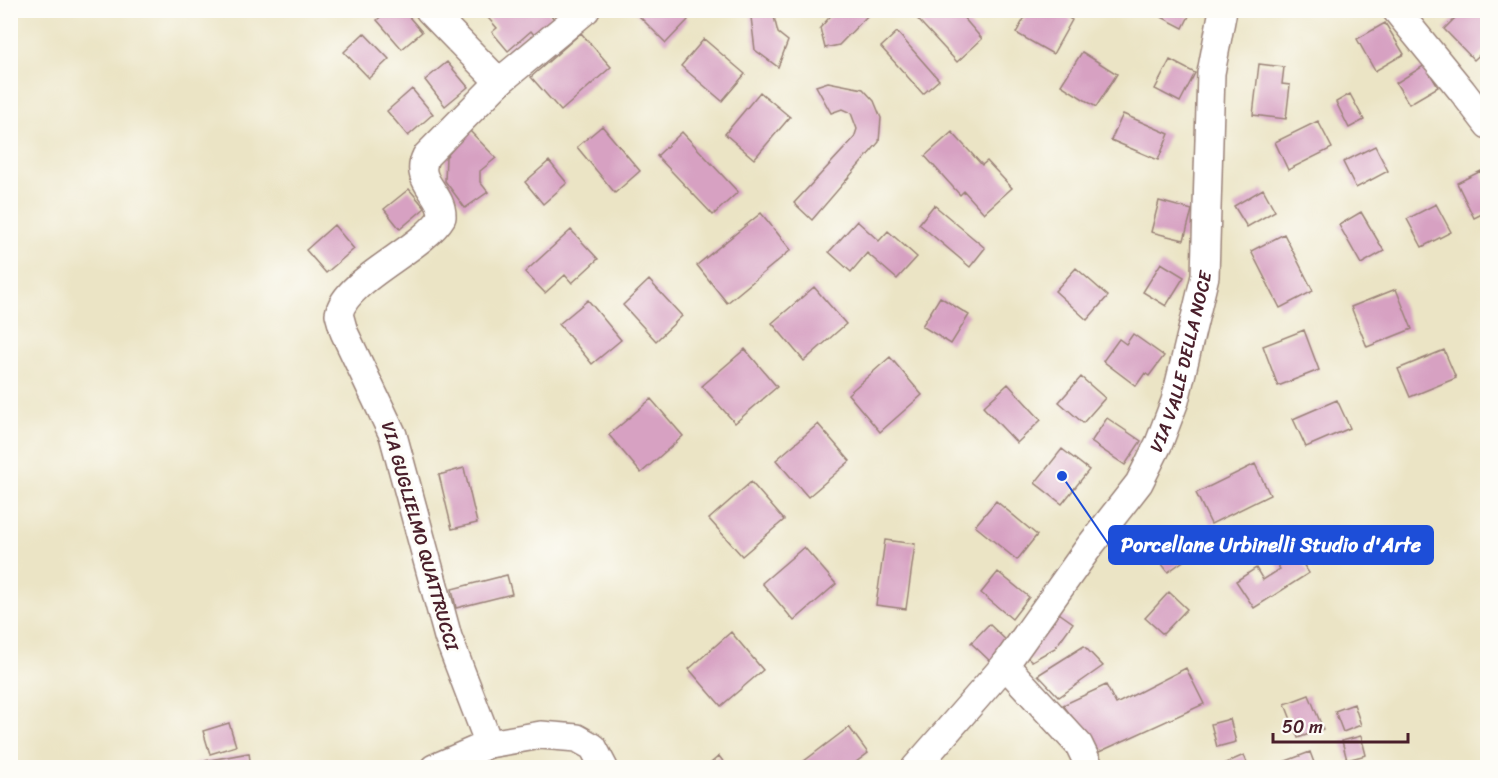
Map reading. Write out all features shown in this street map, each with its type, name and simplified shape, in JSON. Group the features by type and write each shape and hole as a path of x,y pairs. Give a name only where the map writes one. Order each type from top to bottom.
{"street":[{"path":"429,10 499,82 586,10"},
{"name":"VIA VALLE DELLA NOCE","path":"915,768 1005,665 1089,547 1139,483 1159,443 1175,401 1205,276 1211,72 1223,10"},
{"path":"1396,10 1488,125"},
{"name":"VIA GUGLIELMO QUATTRUCCI","path":"489,744 448,638 393,435 344,332 339,314 348,296 439,222 442,209 424,177 423,163 431,150 499,82"},
{"path":"1005,665 1079,746 1090,768"},
{"path":"434,768 489,744 541,735 577,738 593,747 604,768"}],"building":[{"path":"388,10 403,10 422,32 402,49 377,20"},
{"path":"481,10 547,10 554,19 535,36 531,31 508,51 492,32 497,28"},
{"path":"633,10 678,10 688,20 666,43"},
{"path":"754,10 780,10 774,17 778,33 788,41 778,67 755,50 751,17"},
{"path":"836,10 873,10 839,45 825,48 820,28"},
{"path":"913,10 957,10 982,39 957,62 911,12"},
{"path":"1029,10 1056,10 1072,20 1053,54 1016,33"},
{"path":"1148,10 1192,10 1183,28"},
{"path":"1463,10 1479,10 1488,20 1488,47 1474,60 1444,29"},
{"path":"1385,23 1404,54 1375,71 1357,39"},
{"path":"897,32 939,80 923,94 881,47"},
{"path":"364,33 389,59 369,78 344,52"},
{"path":"581,33 611,67 561,111 531,77"},
{"path":"704,39 745,74 722,101 681,66"},
{"path":"1082,52 1117,74 1096,107 1061,85"},
{"path":"1170,60 1195,73 1180,102 1155,89"},
{"path":"447,62 468,87 445,106 425,80"},
{"path":"1259,64 1284,67 1282,84 1290,85 1286,119 1253,115"},
{"path":"1425,65 1438,87 1409,104 1396,83"},
{"path":"828,82 863,89 874,101 881,118 879,142 812,220 794,203 854,138 857,129 851,113 842,109 831,113 816,86"},
{"path":"412,89 433,114 408,136 387,111"},
{"path":"760,92 790,117 754,159 725,134"},
{"path":"1350,94 1364,120 1349,128 1336,102"},
{"path":"1123,114 1169,134 1158,160 1111,140"},
{"path":"1318,121 1332,148 1288,170 1275,142"},
{"path":"602,126 640,171 615,193 577,147"},
{"path":"469,130 496,158 480,171 480,182 488,192 465,208 445,181 446,157"},
{"path":"682,132 738,192 713,215 657,156"},
{"path":"952,132 982,165 987,161 1012,188 984,213 964,191 960,195 925,156"},
{"path":"1375,146 1388,171 1356,188 1343,162"},
{"path":"549,161 567,183 543,204 525,182"},
{"path":"1481,171 1488,184 1488,211 1474,218 1457,183"},
{"path":"409,189 425,208 400,229 384,209"},
{"path":"1263,189 1275,211 1247,227 1234,206"},
{"path":"1159,201 1192,210 1184,240 1151,232"},
{"path":"1436,204 1451,232 1422,247 1407,219"},
{"path":"934,205 985,248 970,267 919,224"},
{"path":"1361,212 1384,251 1361,264 1339,225"},
{"path":"761,213 791,250 727,303 697,265"},
{"path":"857,221 879,241 888,231 917,257 897,279 867,253 851,272 829,252"},
{"path":"334,225 354,249 326,273 306,250"},
{"path":"571,230 598,259 572,283 565,275 545,293 525,272"},
{"path":"1284,234 1313,291 1280,308 1251,251"},
{"path":"1161,263 1184,277 1166,306 1143,292"},
{"path":"1076,268 1108,296 1087,320 1055,291"},
{"path":"649,280 682,316 656,341 623,305"},
{"path":"814,287 846,324 804,361 772,323"},
{"path":"1396,289 1412,329 1367,347 1351,307"},
{"path":"940,297 969,315 951,344 922,326"},
{"path":"588,300 621,340 592,364 559,324"},
{"path":"1304,330 1319,370 1278,386 1263,346"},
{"path":"1133,334 1164,356 1149,376 1145,373 1136,386 1103,361 1119,339 1126,344"},
{"path":"745,349 777,387 735,423 702,386"},
{"path":"1444,350 1456,378 1410,397 1398,369"},
{"path":"890,357 922,395 880,432 848,394"},
{"path":"1081,377 1105,398 1083,423 1059,402"},
{"path":"1008,384 1041,420 1017,443 983,407"},
{"path":"651,399 683,436 641,473 609,435"},
{"path":"1337,400 1350,428 1306,447 1293,419"},
{"path":"1107,418 1141,441 1125,465 1091,442"},
{"path":"818,424 850,461 808,497 776,460"},
{"path":"1062,449 1089,470 1062,504 1035,483"},
{"path":"1255,464 1270,495 1211,524 1196,493"},
{"path":"464,468 477,523 452,529 439,475"},
{"path":"751,482 784,520 742,556 709,519"},
{"path":"996,501 1037,535 1017,560 975,526"},
{"path":"1166,532 1186,559 1168,572 1148,546"},
{"path":"885,540 915,544 906,609 876,605"},
{"path":"1290,544 1309,573 1254,608 1236,581 1256,568 1263,580 1280,569 1271,556"},
{"path":"804,547 836,584 794,621 762,583"},
{"path":"998,572 1029,597 1012,619 981,593"},
{"path":"507,575 512,594 456,608 452,589"},
{"path":"1169,592 1187,609 1163,634 1145,618"},
{"path":"1056,611 1073,623 1055,648 1032,661 1026,656"},
{"path":"989,624 1010,644 992,663 971,643"},
{"path":"731,632 763,670 721,706 689,669"},
{"path":"1084,646 1103,666 1059,697 1038,675"},
{"path":"1186,668 1204,704 1099,752 1063,705 1106,685 1116,704"},
{"path":"1309,695 1323,729 1298,738 1285,704"},
{"path":"1354,704 1361,725 1343,732 1335,711"},
{"path":"1230,719 1236,742 1217,747 1211,724"},
{"path":"229,723 236,746 210,754 203,731"},
{"path":"849,727 868,753 848,768 795,768"},
{"path":"1361,736 1366,755 1347,760 1342,741"},
{"path":"1310,752 1316,768 1270,768 1270,767"},
{"path":"249,753 251,768 194,768 194,763"},
{"path":"1244,755 1249,768 1222,768 1221,765"},
{"path":"719,756 728,768 705,768"}],"place":[{"name":"Porcellane Urbinelli Studio d'Arte","path":"1062,476"}]}
